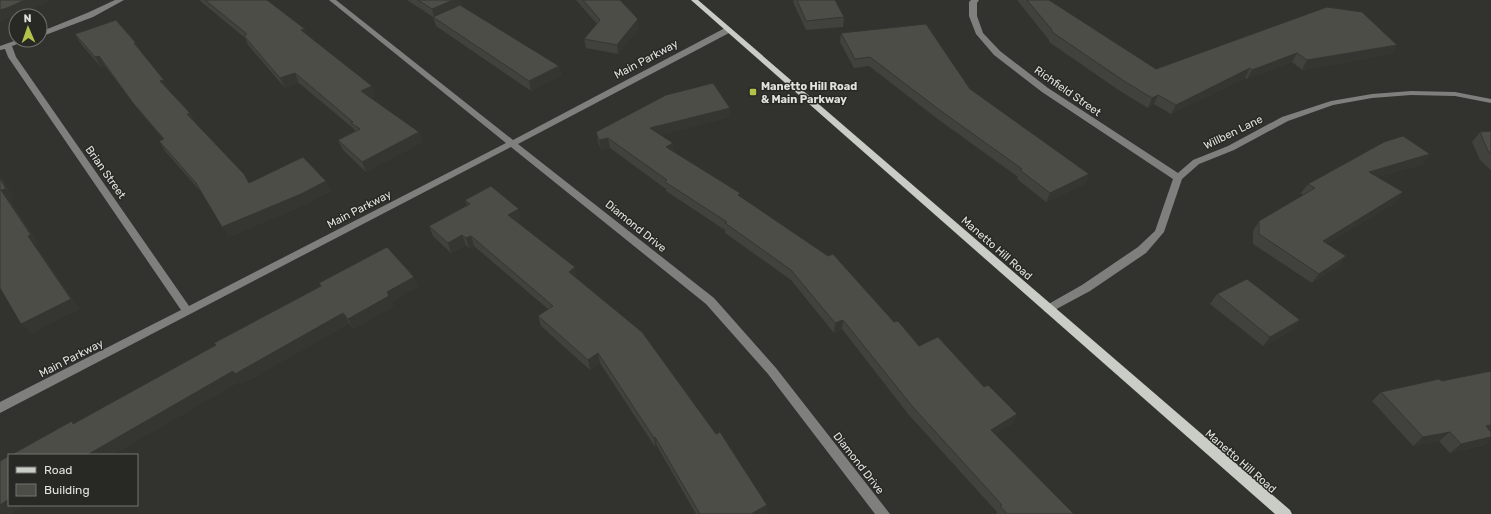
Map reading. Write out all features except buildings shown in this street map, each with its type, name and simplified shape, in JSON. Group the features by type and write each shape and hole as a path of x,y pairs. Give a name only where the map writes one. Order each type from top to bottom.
{"main road":[{"name":"Manetto Hill Road","path":"694,0 1285,514"}],"street":[{"path":"48,32 90,15 121,0"},
{"name":"Diamond Drive","path":"332,0 710,301 772,371 883,514"},
{"name":"Richfield Street","path":"975,1 972,16 980,34 997,53 1044,90 1178,178"},
{"name":"Main Parkway","path":"0,408 513,143 728,30"},
{"name":"Brian Street","path":"4,46 187,311"},
{"name":"Willben Lane","path":"1049,309 1086,288 1142,250 1159,232 1178,178 1196,162 1231,148 1285,119 1331,103 1372,96 1411,93 1455,94 1491,101"}],"place":[{"name":"Manetto Hill Road & Main Parkway","path":"753,92"}]}
